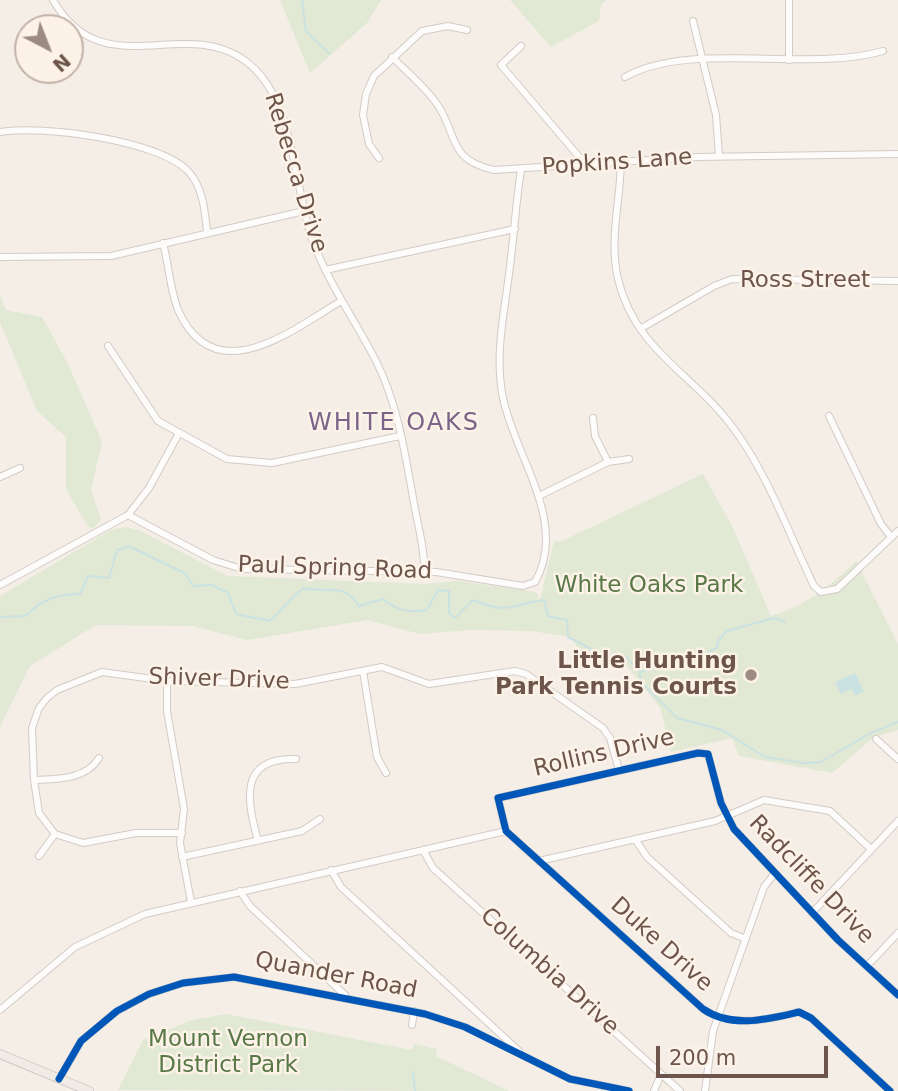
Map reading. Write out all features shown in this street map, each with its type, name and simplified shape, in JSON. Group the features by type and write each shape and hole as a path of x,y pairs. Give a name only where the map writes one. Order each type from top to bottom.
{"main road":[{"path":"0,1054 89,1091"}],"street":[{"name":"Rebecca Drive","path":"53,0 78,30 103,43 130,47 206,46 227,51 250,64 264,80 278,106 304,211 325,270 383,375 400,436 424,572"},
{"path":"789,0 789,60"},
{"path":"693,21 716,115 719,156"},
{"path":"379,158 369,144 363,105 372,80 413,37 428,29 448,26 467,30"},
{"path":"521,46 501,65 586,165"},
{"path":"625,77 662,63 701,60 854,59 883,51"},
{"name":"Popkins Lane","path":"392,57 437,104 450,136 465,157 488,169 521,170 719,156 898,153"},
{"path":"0,132 35,128 71,132 149,151 177,163 189,173 198,188 207,232"},
{"path":"621,163 614,236 615,259 623,297 659,355 705,396 734,429 754,460 814,586 821,592 837,589 898,531"},
{"path":"521,170 500,336 500,381 508,419 539,496 608,462 629,459"},
{"path":"0,257 100,257 304,211"},
{"path":"325,270 515,229"},
{"path":"163,243 180,315 198,337 222,350 243,351 266,345 341,301"},
{"name":"Ross Street","path":"640,328 714,286 732,279 898,281"},
{"path":"108,346 150,413 178,435 227,459 257,464 288,461 400,436"},
{"path":"829,415 881,524 891,537"},
{"path":"593,418 595,436 608,462"},
{"path":"0,585 128,515 149,488 178,435"},
{"path":"0,477 20,468"},
{"name":"Paul Spring Road","path":"128,515 213,560 242,569 424,572 531,585 540,572 545,544 539,496"},
{"name":"Shiver Drive","path":"55,834 39,813 34,780 33,723 39,708 55,691 102,673 167,681 295,684 388,667 429,684 510,671 523,673 603,728 610,738 619,770"},
{"path":"363,671 377,757 386,773"},
{"path":"167,681 169,727 184,809 182,857 191,902"},
{"path":"876,739 898,760"},
{"name":"Rollins Drive","path":"506,831 498,798 704,752 709,754 715,779"},
{"path":"34,780 80,774 93,767 99,758"},
{"path":"258,841 248,798 252,780 266,764 279,759 296,760"},
{"name":"Radcliffe Drive","path":"715,779 734,829 812,913 898,995"},
{"path":"539,862 727,816 764,800 826,810 871,849"},
{"path":"182,857 305,831 320,819"},
{"path":"812,913 898,821"},
{"path":"0,1010 47,967 86,940 145,914 506,831"},
{"name":"Duke Drive","path":"506,831 703,1009 718,1017 738,1020 783,1018 799,1012 811,1018 890,1091"},
{"path":"39,856 55,834 74,842 89,843 136,834 182,833"},
{"path":"635,839 647,857 731,933 746,939"},
{"name":"Columbia Drive","path":"423,850 433,868 680,1091"},
{"path":"331,870 341,887 526,1057"},
{"path":"705,1091 710,1046 718,1017 764,887 775,873"},
{"path":"240,891 250,906 346,996"},
{"path":"867,966 898,933"},
{"name":"Quander Road","path":"59,1079 81,1041 103,1021 132,1002 183,983 234,976 414,1011 465,1027 570,1079 629,1091"},
{"path":"412,1025 414,1011"},
{"path":"654,1091 661,1074"}],"green space":[{"path":"280,0 381,0 367,23 310,73"},
{"path":"510,0 606,0 601,4 599,21 551,47"},
{"path":"0,295 6,310 42,317 69,366 102,442 91,490 101,520 93,528 88,527 66,489 66,437 37,411 0,322"},
{"name":"White Oaks Park","path":"703,474 732,526 771,616 795,607 817,594 856,561 898,644 898,730 874,737 832,773 739,756 732,738 671,752 660,707 623,661 587,660 570,637 532,631 471,630 420,634 367,620 247,640 193,626 96,625 30,666 0,727 0,596 111,530 126,527 138,530 228,576 424,584 458,581 536,592 540,600 554,541 560,542"},
{"name":"Mount Vernon District Park","path":"226,1014 412,1050 414,1044 437,1049 436,1056 509,1091 118,1090 143,1040 192,1020"}],"water":[{"path":"855,673 864,691 855,696 852,689 841,694 835,682"}],"waterway":[{"path":"302,0 306,31 330,54"},
{"path":"0,617 25,616 50,599 80,594 88,576 109,578 117,550 129,546 186,574 193,586 212,585 228,593 236,614 269,621 304,588 341,591 347,593 359,606 383,599 399,609 414,611 427,610 438,590 449,591 449,613 455,618 473,600 502,608 544,600 548,616 567,620 568,637 601,654 625,656 640,672 640,681 677,718 722,730 765,757 804,763 821,762 869,734 898,722"},
{"path":"641,672 661,665 690,666 692,660 717,648 718,641 727,631 774,618 785,622"},
{"path":"413,1072 415,1091"}],"cycle path":[{"path":"890,1091 811,1018 799,1012 738,1021 714,1015 703,1009 506,831 498,798 698,753 708,754 721,803 734,829 838,940 898,995"},
{"path":"59,1079 81,1041 117,1011 149,994 183,983 234,977 425,1014 465,1027 570,1079 629,1091"}],"place":[{"name":"Little Hunting Park Tennis Courts","path":"751,675"}],"district":[{"name":"WHITE OAKS","path":"394,424"}]}
